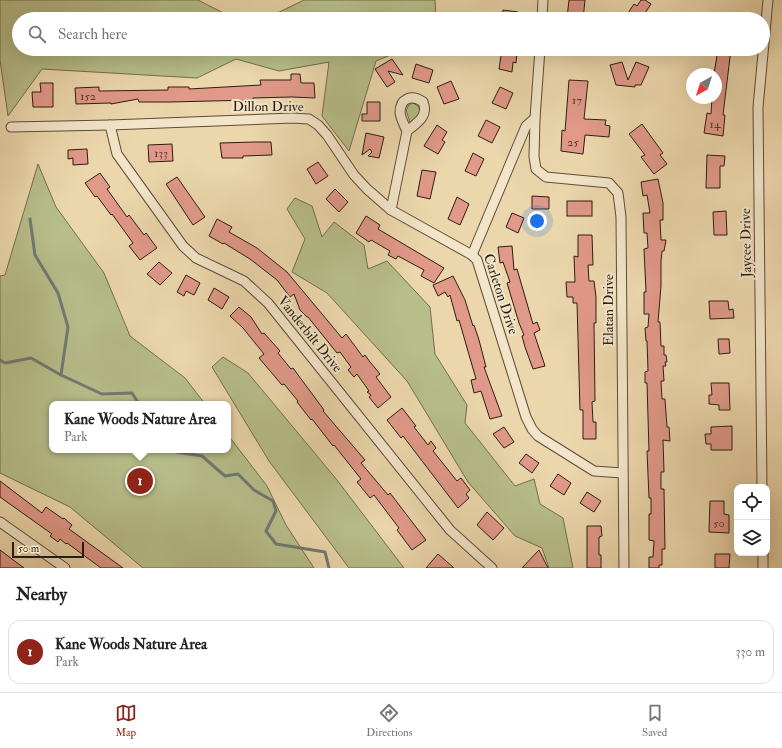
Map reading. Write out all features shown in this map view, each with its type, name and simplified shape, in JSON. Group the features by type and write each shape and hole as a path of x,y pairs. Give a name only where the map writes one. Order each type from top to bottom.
{"street":[{"path":"543,12 544,0"},
{"name":"Jaycee Drive","path":"767,12 768,0"},
{"path":"535,118 539,56"},
{"name":"Jaycee Drive","path":"762,484 758,107 763,56"},
{"name":"Dillon Drive","path":"11,127 292,118 309,119 318,125 327,135 354,175 367,189 391,210 472,255"},
{"name":"Carleton Drive","path":"535,118 526,126 472,255 477,260 526,417 532,429 538,436 594,472 622,473"},
{"name":"Elatan Drive","path":"535,118 534,157 536,170 546,177 609,183 618,193 622,217 622,473 624,568"},
{"name":"Vanderbilt Drive","path":"110,125 117,154 183,246 196,258 244,281 268,303 450,530 492,568"},
{"path":"391,210 407,131"},
{"path":"0,522 65,568"},
{"path":"763,556 763,568"}],"green space":[{"path":"0,0 198,0 221,12 12,12 12,56 388,56 376,61 349,151 322,116 329,62 279,71 236,59 197,78 42,69 8,116 0,60"},
{"path":"304,0 435,0 436,12 279,12"},
{"path":"413,103 418,106 420,111 418,116 410,122 406,110 409,105"},
{"path":"38,164 56,207 104,273 130,336 185,378 203,401 49,401 49,453 231,453 231,439 267,486 286,525 314,568 143,568 70,507 0,473 0,276 5,275"},
{"path":"295,198 312,206 322,237 334,222 364,245 368,269 387,261 430,307 435,354 467,405 465,423 515,486 534,479 540,504 563,518 573,568 549,568 542,548 515,536 468,482 407,381 327,293 292,272 305,239 287,209"},
{"path":"223,357 248,373 337,480 404,568 349,568 269,461 212,367"}],"building":[{"path":"569,0 585,0 584,12 568,12"},
{"path":"641,0 645,0 651,4 646,12 629,12 634,4 637,6"},
{"path":"503,10 518,12 503,12"},
{"path":"501,56 517,56 516,63 513,62 512,72 499,69"},
{"path":"717,56 730,56 723,115 725,115 723,136 704,133 707,113 711,114 712,104 722,104 722,68 715,68"},
{"path":"392,59 403,75 388,71 395,82 387,87 375,69"},
{"path":"622,62 628,80 636,62 649,67 641,85 635,85 635,87 616,85 610,65"},
{"path":"416,64 433,70 429,83 412,78"},
{"path":"291,74 300,74 301,83 314,83 315,98 253,98 253,100 170,102 139,102 138,99 111,104 76,104 75,88 99,87 99,91 168,90 168,87 189,87 189,89 261,85 260,80 291,80"},
{"path":"569,80 588,81 584,119 606,120 605,125 610,126 609,137 585,135 583,154 561,151 562,130 565,131"},
{"path":"451,81 459,99 444,104 437,87"},
{"path":"40,83 53,83 53,107 33,107 32,92 41,92"},
{"path":"500,87 513,93 506,109 492,103"},
{"path":"367,102 380,102 380,121 362,121 362,114 367,114"},
{"path":"486,120 500,127 492,143 478,136"},
{"path":"642,124 663,153 660,155 667,164 654,174 641,157 645,155 629,134"},
{"path":"437,125 447,132 442,140 445,142 438,154 424,146"},
{"path":"366,133 384,137 379,158 368,156 372,152 370,149 362,155"},
{"path":"271,142 272,155 243,156 243,158 222,158 220,143"},
{"path":"172,144 173,161 149,162 148,145"},
{"path":"87,149 88,164 73,165 73,158 68,159 68,150"},
{"path":"473,153 484,159 476,176 465,171"},
{"path":"707,155 725,156 724,166 720,166 720,188 706,188"},
{"path":"318,162 328,176 316,184 307,169"},
{"path":"422,170 436,172 430,199 417,196"},
{"path":"100,173 110,187 107,189 127,217 129,215 144,235 146,233 157,248 140,260 129,246 133,243 112,214 111,215 97,196 95,197 85,183"},
{"path":"177,177 205,217 193,225 166,184"},
{"path":"658,179 663,203 663,220 660,220 661,240 666,240 664,251 662,251 661,261 661,286 658,322 660,322 661,346 664,346 664,355 666,355 667,362 665,362 666,366 663,366 664,381 661,381 662,399 665,399 667,427 669,427 670,441 663,440 664,472 661,472 661,489 664,489 665,549 662,549 662,565 659,565 659,568 649,568 649,557 653,557 654,541 649,540 649,514 651,514 651,498 649,498 647,451 649,451 647,383 645,383 645,372 648,371 645,328 648,327 649,314 644,314 644,292 646,292 644,249 648,248 647,233 644,233 643,213 650,213 647,195 643,196 641,182"},
{"path":"335,189 348,202 339,212 326,199"},
{"path":"532,196 549,197 549,209 532,209"},
{"path":"457,197 469,204 460,225 448,219"},
{"path":"567,201 592,201 592,216 567,216"},
{"path":"726,211 727,235 714,235 713,212"},
{"path":"512,213 524,218 518,233 506,227"},
{"path":"366,216 380,225 378,229 444,268 434,283 421,276 424,270 398,256 396,259 388,255 390,251 371,240 369,242 356,233"},
{"path":"217,219 232,227 229,232 257,248 287,272 342,338 346,334 363,357 365,355 380,374 376,377 391,397 378,408 369,397 371,395 367,392 369,391 357,374 354,377 348,370 351,367 340,352 337,353 308,317 300,310 294,294 290,297 277,280 250,259 224,243 223,244 209,236"},
{"path":"578,235 592,235 593,265 588,265 589,281 594,281 596,297 596,323 594,323 595,401 592,402 593,422 596,422 596,439 583,439 583,410 580,410 577,303 573,303 573,297 567,297 566,282 575,282 574,256 578,257"},
{"path":"512,246 514,270 517,269 533,324 537,322 540,330 534,333 545,366 533,369 525,347 522,336 524,335 507,283 510,282 503,262 500,263 498,247"},
{"path":"159,262 172,273 160,285 147,274"},
{"path":"186,275 200,283 194,295 186,291 184,296 177,292"},
{"path":"453,276 465,300 473,326 474,325 486,367 484,367 502,416 490,419 481,391 474,393 471,380 476,379 459,320 457,321 450,295 448,297 445,292 438,296 433,285"},
{"path":"214,288 229,297 222,309 208,300"},
{"path":"709,301 728,301 729,310 733,309 734,318 710,319"},
{"path":"239,307 251,317 262,334 264,333 280,351 278,353 291,369 293,368 324,410 323,411 365,460 361,463 388,495 390,493 426,540 412,550 397,530 399,528 374,495 370,498 357,482 361,479 312,419 311,420 284,384 282,385 259,358 264,354 243,328 230,316"},
{"path":"718,339 729,339 730,353 719,354"},
{"path":"711,383 729,383 730,410 719,410 719,405 709,404 709,395 712,395"},
{"path":"402,408 428,445 431,441 436,448 433,451 457,481 461,478 470,490 466,494 469,498 458,508 403,436 401,438 387,420"},
{"path":"732,426 732,450 711,450 711,444 706,444 705,434 711,434 711,427"},
{"path":"504,427 514,442 504,448 493,434"},
{"path":"526,454 539,463 532,473 519,463"},
{"path":"558,474 571,483 564,495 550,486"},
{"path":"0,481 42,513 46,507 63,519 64,518 72,525 69,529 123,568 101,568 67,543 66,544 60,539 58,542 50,536 52,534 0,497"},
{"path":"587,492 601,501 594,512 580,503"},
{"path":"710,501 724,501 724,514 729,515 729,533 709,532"},
{"path":"487,512 504,528 493,540 477,525"},
{"path":"587,526 601,526 602,536 599,537 599,555 601,555 601,568 587,568"},
{"path":"0,550 24,568 0,568"},
{"path":"539,550 548,568 522,568"},
{"path":"438,554 454,568 426,568"},
{"path":"715,554 730,554 729,568 715,568"}],"waterway":[{"path":"30,219 35,255 58,293 68,327 61,375"},
{"path":"0,360 5,363 31,358 61,375 102,394 132,393 137,401"},
{"path":"182,453 202,456 225,476 238,474 254,490 273,501 276,511 266,531 276,544 325,552 329,568"}],"place":[{"name":"Kane Woods Nature Area","path":"140,481"}]}
